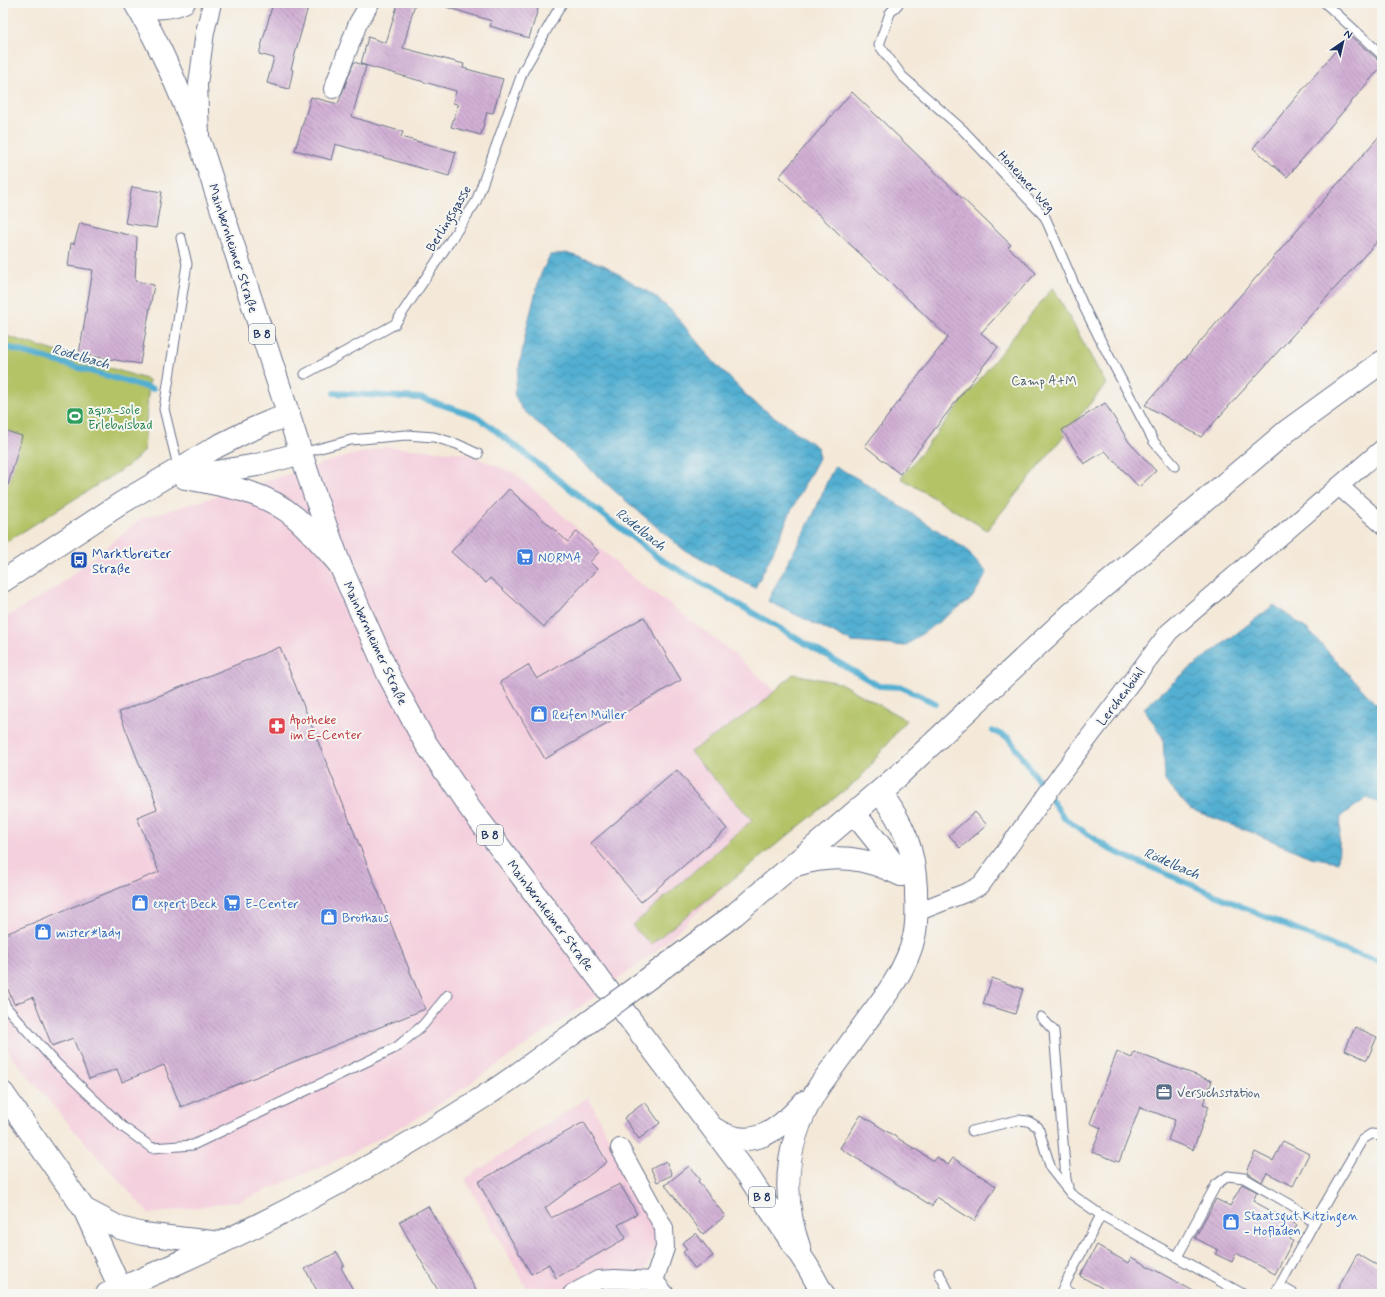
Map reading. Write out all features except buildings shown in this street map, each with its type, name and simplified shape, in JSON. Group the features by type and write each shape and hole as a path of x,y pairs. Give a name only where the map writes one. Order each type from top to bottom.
{"main road":[{"name":"Mainbernheimer Straße","path":"138,5 170,69 201,146 315,496 340,565 389,676 425,742 470,808 748,1174 808,1267 823,1294"},
{"path":"3,1093 84,1209 114,1291 222,1243 319,1194 407,1144 486,1096 734,915 901,773 1082,605 1287,431 1382,362"},
{"path":"182,473 216,447 248,431 288,415"},
{"path":"6,580 124,502 158,482 182,473 257,465 302,453"},
{"path":"182,473 238,488 268,500 295,518 340,565"},
{"path":"808,1267 800,1250 791,1218 788,1192 788,1172 792,1147 802,1117 810,1101 894,983 910,952 917,925 915,878 912,853 903,827 891,807 879,792"},
{"path":"854,813 901,875 916,906"},
{"path":"792,866 824,858 856,859 882,866 901,875"},
{"path":"713,1128 723,1134 735,1138 758,1138 776,1130 820,1086"},
{"path":"84,1209 120,1228 143,1234 222,1243"}],"street":[{"name":"Mainbernheimer Straße","path":"138,5 156,10 170,8 186,3"},
{"name":"Mainbernheimer Straße","path":"201,146 198,84 205,32 212,3"},
{"path":"333,89 358,23 370,3"},
{"name":"Lerchenbühl","path":"916,906 970,891 981,885 1062,773 1169,632 1382,450"},
{"path":"1340,487 1382,524"},
{"path":"572,1294 598,1280 616,1279 660,1288 666,1248 664,1228 620,1148"}],"lane":[{"name":"Berlingsgasse","path":"305,374 395,324 476,202 522,71 562,3"},
{"name":"Hoheimer Weg","path":"899,3 890,13 879,45 902,76 962,129 1045,217 1083,305 1108,355 1154,442 1175,466"},
{"path":"1325,3 1382,55"},
{"path":"181,238 187,264 164,409 176,458 182,473"},
{"path":"302,453 351,440 406,435 434,437 457,444 478,454"},
{"path":"3,1000 6,1007 56,1063 123,1127 152,1148 193,1146 397,1047 423,1025 448,995"},
{"path":"1041,1016 1054,1032 1066,1179 1071,1194"},
{"path":"972,1131 1018,1120 1028,1121 1038,1127 1051,1169 1071,1194 1101,1214 1243,1294"},
{"path":"1294,1294 1278,1290 1314,1223 1362,1140 1371,1134 1382,1135"},
{"path":"1177,1257 1216,1185 1228,1176 1244,1178 1293,1206 1314,1223"},
{"path":"1072,1294 1061,1292 1101,1214"},
{"path":"939,1273 950,1294"}],"shaded area":[{"path":"386,447 465,453 516,474 638,582 671,605 733,653 857,764 654,953 564,1019 431,1110 355,1152 241,1201 149,1214 71,1127 12,1057 3,1040 3,619 56,588 141,519 348,456"},
{"path":"588,1097 653,1225 656,1244 636,1292 642,1294 530,1294 465,1179"}],"green space":[{"name":"Camp A+M","path":"1053,287 1106,384 987,530 901,478"},
{"name":"aqua-sole Erlebnisbad","path":"3,335 149,380 144,451 129,465 3,544"},
{"path":"793,674 840,683 906,720 860,778 651,944 632,926 752,820 690,752 759,706"}],"water":[{"path":"566,253 604,265 653,295 672,311 712,360 752,401 817,447 819,458 791,511 755,588 684,550 522,409 514,394 527,326 540,276 550,255"},
{"path":"835,466 862,481 966,549 987,573 972,598 905,646 852,642 768,601 811,519"},
{"path":"1274,605 1308,630 1382,711 1382,804 1367,798 1341,816 1338,862 1310,857 1256,834 1190,809 1165,781 1163,738 1144,708 1183,674"}],"waterway":[{"name":"Rödelbach","path":"3,346 153,389"},
{"name":"Rödelbach","path":"334,393 421,398 478,417 660,559 879,686 901,687 935,703"},
{"name":"Rödelbach","path":"993,731 1009,738 1064,818 1111,850 1338,948 1382,962"}],"place":[{"name":"aqua-sole Erlebnisbad","path":"75,416"},
{"name":"NORMA","path":"525,557"},
{"name":"Marktbreiter Straße","path":"79,560"},
{"name":"Reifen Müller","path":"539,714"},
{"name":"Apotheke im E-Center","path":"277,726"},
{"name":"expert Beck","path":"140,903"},
{"name":"E-Center","path":"232,903"},
{"name":"Brothaus","path":"329,917"},
{"name":"mister*lady","path":"43,932"},
{"name":"Versuchsstation","path":"1164,1092"},
{"name":"Staatsgut Kitzingen - Hofladen","path":"1231,1222"}]}
